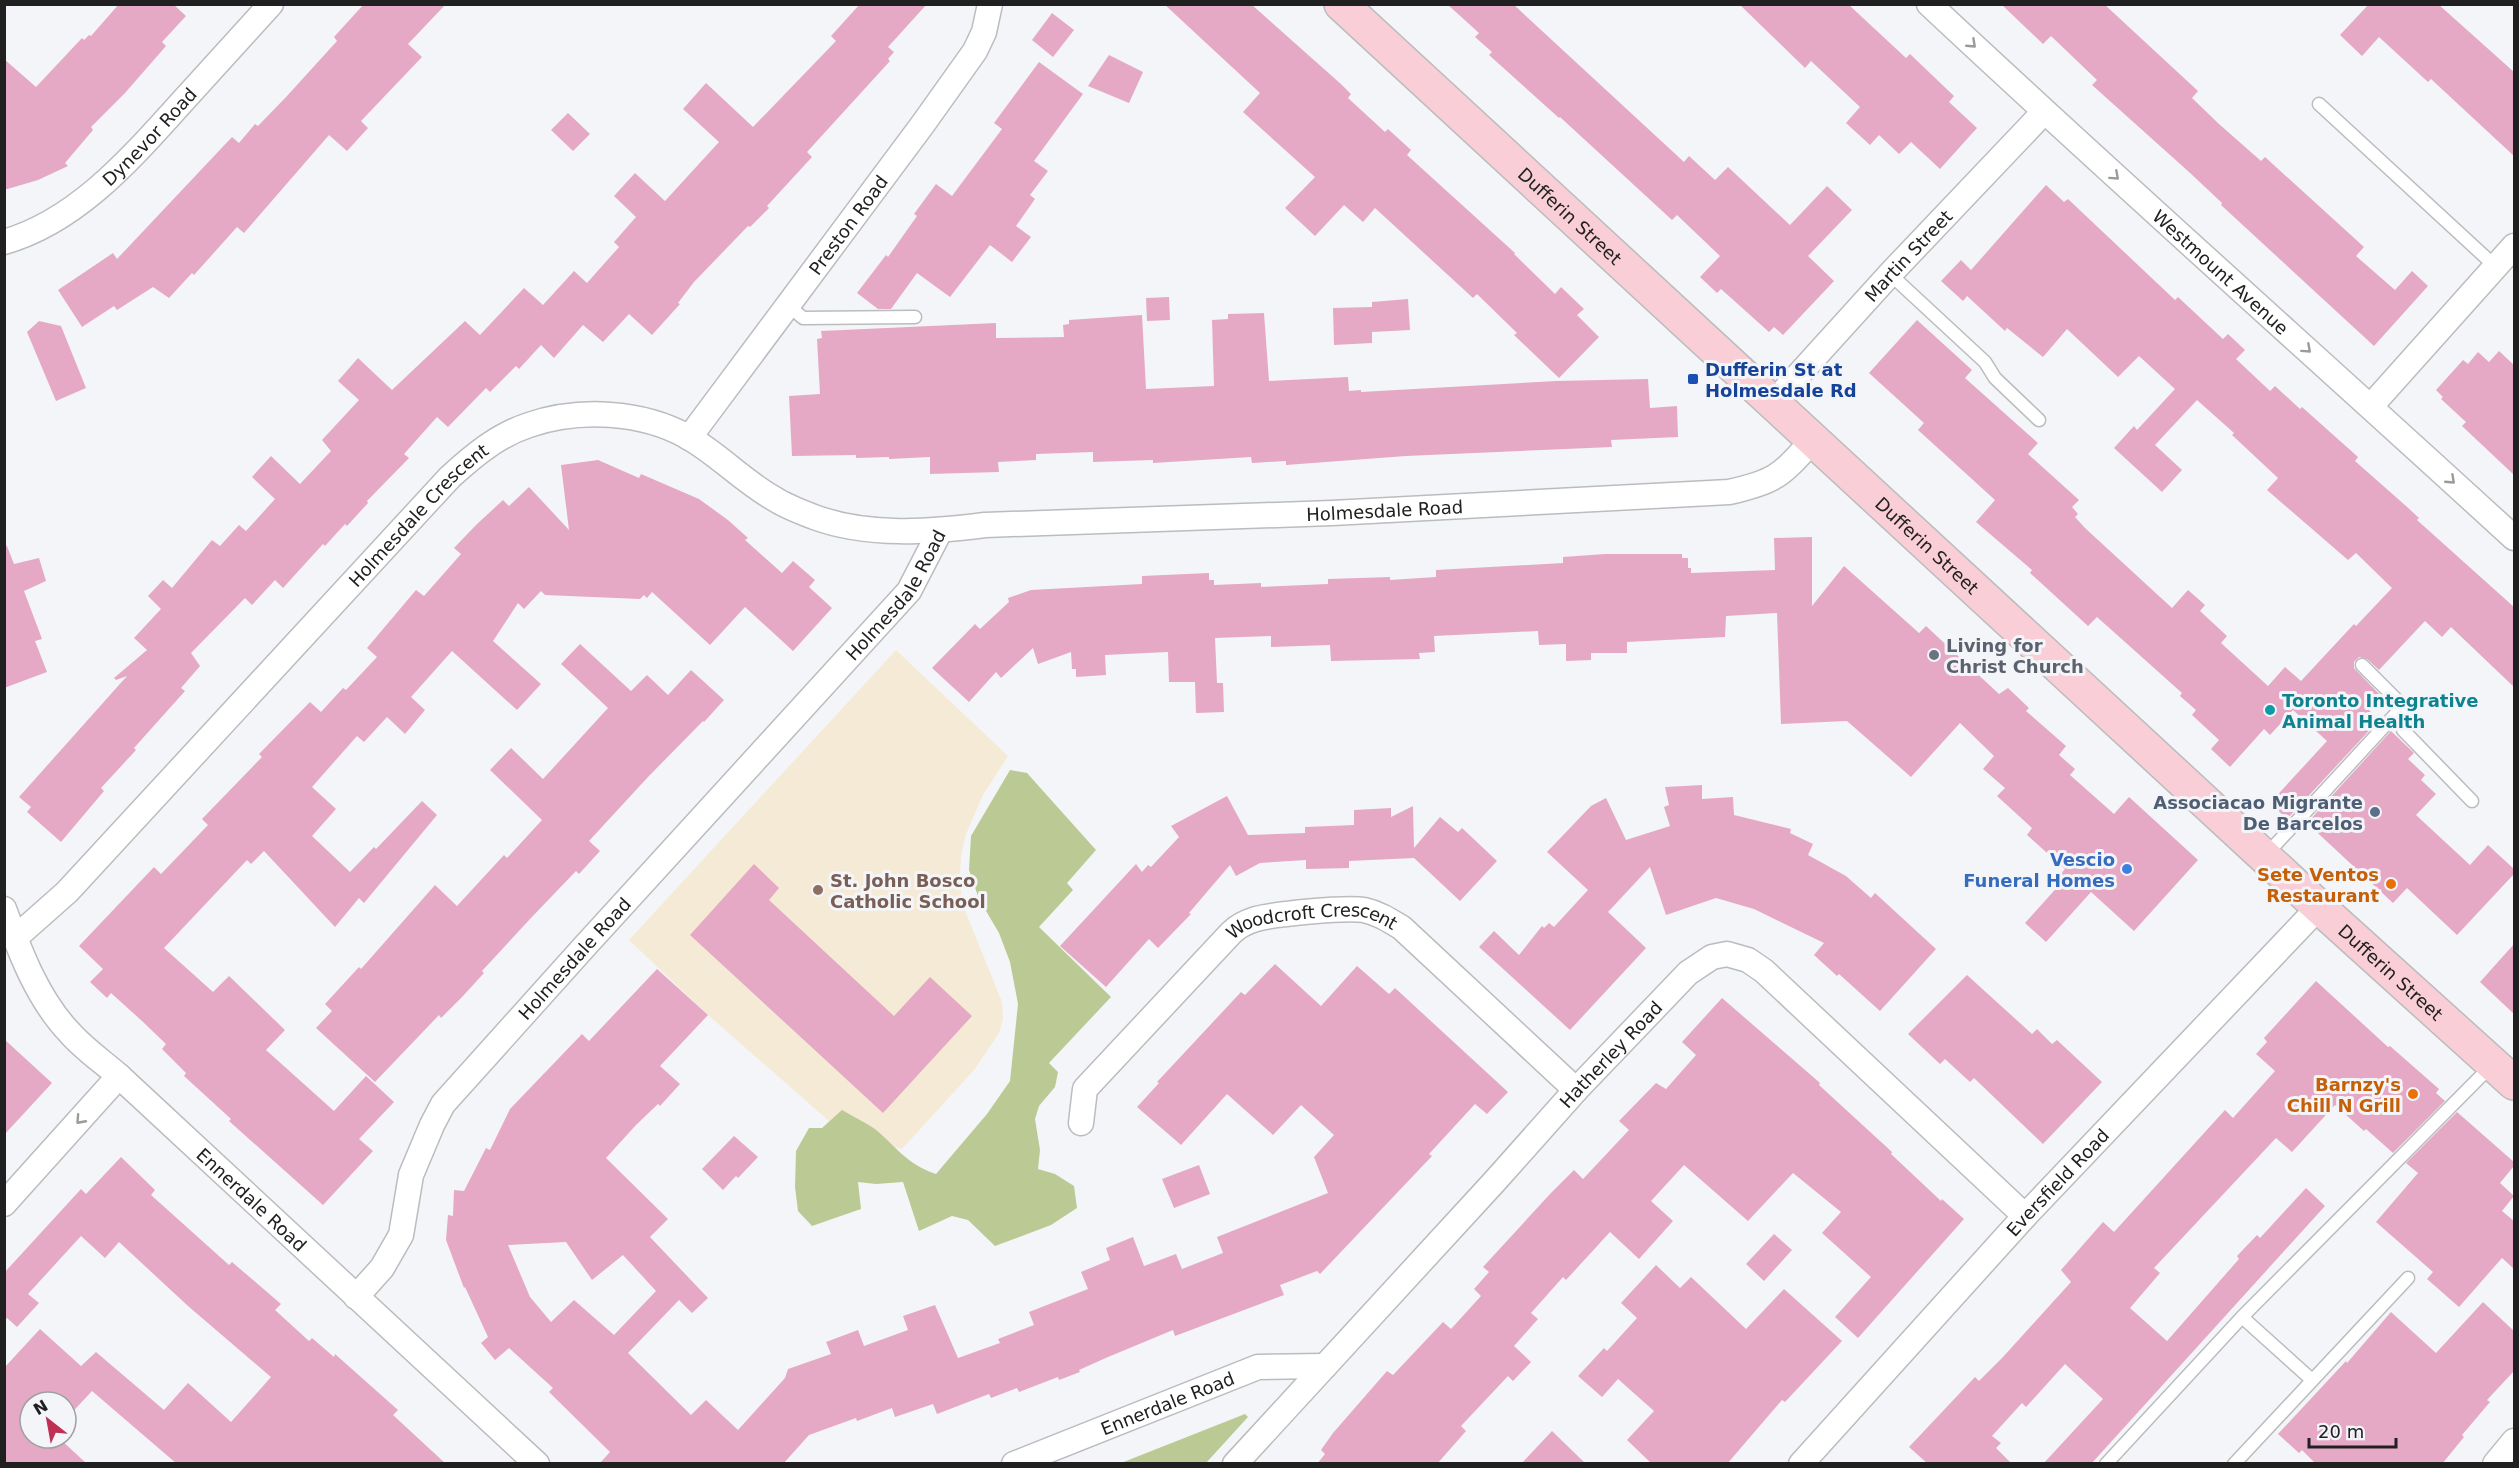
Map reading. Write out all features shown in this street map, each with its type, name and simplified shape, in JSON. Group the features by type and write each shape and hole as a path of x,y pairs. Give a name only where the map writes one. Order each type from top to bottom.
{"main road":[{"name":"Dufferin Street","path":"1341,4 2319,907 2504,1073"}],"street":[{"name":"Preston Road","path":"689,438 975,51 984,32 990,4"},
{"name":"Westmount Avenue","path":"1929,4 2044,112 2514,538"},
{"name":"Dynevor Road","path":"4,242 23,237 76,206 108,178 150,137 257,9"},
{"name":"Martin Street","path":"1773,403 1890,274 2044,112"},
{"path":"2371,406 2514,246"},
{"name":"Holmesdale Crescent","path":"15,938 67,892 445,482 474,455 500,438 529,425 561,417 586,415 642,420 667,427 689,438 774,499 815,518 868,530 940,531"},
{"name":"Holmesdale Road","path":"356,1297 382,1268 401,1234 416,1163 436,1117 456,1087 909,591 940,531 985,525 1332,513 1729,492 1762,484 1783,473 1814,439"},
{"name":"Eversfield Road","path":"1801,1464 2025,1216 2319,907"},
{"name":"Ennerdale Road","path":"4,909 15,938 49,1007 69,1033 119,1076 356,1297 441,1372 537,1464"},
{"name":"Woodcroft Crescent","path":"1081,1123 1082,1100 1086,1089 1231,933 1238,927 1257,919 1292,914 1362,910 1381,915 1402,928 1576,1090"},
{"name":"Hatherley Road","path":"1235,1464 1576,1090 1688,973 1712,957 1727,954 1738,955 1764,971 2025,1216"},
{"path":"4,1204 119,1076"},
{"name":"Ennerdale Road","path":"1014,1464 1258,1367 1325,1366"},
{"path":"2495,1464 2514,1441"}],"lane":[{"path":"2319,104 2496,267"},
{"path":"1890,274 1985,362 1995,378 2039,420"},
{"path":"788,306 803,318 915,317"},
{"path":"2362,665 2403,706 2403,730 2472,801"},
{"path":"2265,856 2403,706"},
{"path":"2106,1464 2242,1317 2504,1073"},
{"path":"2234,1464 2408,1278"},
{"path":"2242,1317 2312,1380"}],"shaded area":[{"name":"St. John Bosco Catholic School","path":"896,650 1008,756 983,795 966,834 961,855 960,877 962,903 1002,1002 1003,1019 999,1033 974,1070 902,1149 845,1135 708,1015 629,940"}],"green space":[{"path":"1010,770 1027,773 1096,850 1067,883 1073,890 1039,927 1111,997 1049,1063 1058,1072 1055,1087 1039,1106 1035,1119 1040,1150 1038,1169 1055,1174 1074,1186 1077,1208 1051,1225 995,1246 968,1220 952,1216 919,1231 903,1182 876,1184 858,1182 861,1209 812,1226 798,1211 795,1187 796,1151 809,1128 822,1128 842,1110 875,1129 909,1160 936,1174 987,1114 1010,1081 1018,1004 1010,962 999,933 979,899 969,870 971,836"},
{"path":"1245,1414 1248,1417 1206,1463 1121,1463"}],"building":[{"path":"119,4 173,4 186,16 162,42 166,46 125,93 91,127 93,130 65,163 68,166 38,180 4,190 4,59 36,87 82,38 84,40 89,35 91,36"},
{"path":"364,4 446,4 408,44 422,57 361,121 368,128 347,151 329,135 244,233 237,227 194,275 192,273 169,298 153,287 117,310 114,306 82,327 58,290 113,253 117,259 232,137 239,143 255,124 258,126 337,41 334,37"},
{"path":"860,4 927,4 888,47 894,52 888,59 890,61 807,152 812,157 767,206 769,208 750,227 748,226 694,282 678,303 680,304 652,335 629,314 603,342 583,325 554,358 541,345 519,369 516,366 490,392 486,388 448,427 437,417 404,454 409,458 367,501 368,503 347,526 345,524 325,546 323,544 283,588 275,580 252,605 245,598 191,653 200,666 181,688 185,691 101,788 104,791 61,842 27,812 31,807 19,797 127,676 116,680 114,678 147,650 134,638 161,609 148,596 163,580 172,588 212,540 220,546 239,525 246,531 275,499 252,477 271,456 300,484 331,451 322,440 359,400 338,381 358,358 392,390 465,321 480,335 524,288 543,305 574,271 587,283 619,247 614,242 636,217 614,196 635,173 665,201 719,142 683,109 706,83 753,127 836,41 831,36"},
{"path":"1164,4 1251,4 1342,85 1351,94 1348,98 1385,132 1388,129 1411,150 1407,155 1515,253 1555,294 1561,287 1584,309 1577,315 1599,337 1559,378 1514,335 1517,333 1477,294 1473,298 1375,208 1363,222 1344,205 1315,236 1285,208 1315,177 1243,112 1260,93"},
{"path":"1447,4 1513,4 1684,162 1689,156 1715,180 1728,167 1790,225 1827,186 1852,210 1808,256 1834,281 1783,335 1774,327 1769,332 1721,289 1717,293 1700,277 1720,256 1677,215 1672,220 1489,55 1492,52 1475,37 1479,33"},
{"path":"1739,4 1848,4 1906,58 1910,54 1954,96 1949,102 1977,128 1940,169 1911,142 1899,154 1879,135 1870,145 1846,123 1860,107 1811,61 1805,68"},
{"path":"2001,4 2104,4 2198,91 2192,98 2219,124 2261,161 2265,157 2364,247 2356,256 2395,290 2412,271 2428,286 2374,346 2221,205 2222,203 2189,172 2092,85 2097,80 2051,36 2043,44"},
{"path":"2369,4 2438,4 2514,72 2514,156 2431,79 2428,82 2379,37 2362,56 2340,35"},
{"path":"1052,13 1074,30 1053,57 1032,40"},
{"path":"1109,55 1143,72 1129,103 1088,86"},
{"path":"1039,62 1083,94 1034,161 1048,171 1030,195 1035,199 1016,226 1031,237 1012,262 990,245 950,297 917,273 891,309 878,309 857,293 886,255 888,257 917,216 914,214 936,184 952,196 1002,129 994,123"},
{"path":"568,113 590,134 573,151 551,130"},
{"path":"2046,185 2064,202 2068,199 2175,300 2178,297 2223,339 2228,334 2245,350 2236,359 2270,391 2275,386 2300,409 2302,407 2358,457 2355,461 2419,518 2417,520 2514,607 2514,687 2451,627 2442,637 2425,621 2379,670 2367,659 2359,657 2354,662 2354,668 2382,697 2369,710 2379,720 2287,819 2270,803 2327,741 2293,710 2270,735 2264,729 2230,767 2211,749 2219,740 2192,715 2196,710 2180,696 2182,693 2097,617 2088,626 2030,573 2032,570 1976,522 1995,500 1918,430 1924,423 1869,373 1917,320 1972,370 1965,378 2038,443 2028,454 2079,500 2072,507 2078,514 2075,517 2085,528 2172,608 2188,590 2205,605 2200,611 2227,636 2221,643 2268,686 2285,667 2301,681 2354,624 2356,626 2392,588 2356,553 2348,560 2267,490 2278,478 2232,435 2234,433 2197,400 2155,445 2182,470 2162,492 2114,448 2134,426 2137,430 2175,389 2139,356 2118,377 2067,329 2043,357 2007,328 2005,331 1967,296 1963,301 1941,281 1961,260 1971,270"},
{"path":"1169,297 1170,320 1147,321 1146,298"},
{"path":"1408,299 1410,330 1372,332 1372,343 1334,345 1333,308 1372,307 1372,302"},
{"path":"1264,313 1269,381 1348,377 1349,391 1361,390 1361,392 1556,381 1648,379 1650,408 1677,406 1678,437 1611,440 1612,447 1406,456 1286,465 1286,461 1252,463 1251,457 1153,463 1153,460 1093,462 1093,452 1036,454 1036,460 998,462 999,472 930,474 930,457 889,459 889,457 856,458 856,455 792,456 789,396 820,394 817,339 822,338 821,331 996,323 996,338 1064,337 1063,325 1069,324 1069,320 1142,315 1146,389 1214,386 1212,320 1228,319 1228,314"},
{"path":"39,321 61,326 86,388 56,401 27,332"},
{"path":"2499,351 2514,365 2514,475 2462,426 2466,422 2441,399 2443,397 2436,390 2463,360 2468,364 2478,352 2489,362"},
{"path":"598,460 639,478 641,474 699,499 728,520 748,538 745,540 782,573 793,561 815,580 809,587 832,608 793,651 745,607 710,645 652,592 647,598 644,595 640,599 545,595 541,591 524,609 518,603 493,641 541,684 517,710 452,651 411,697 425,710 405,734 387,717 364,742 357,736 312,787 336,809 312,836 350,872 374,847 376,849 422,801 437,815 364,903 359,898 335,927 264,851 251,864 247,860 164,948 213,992 229,976 285,1030 266,1050 334,1111 366,1076 394,1102 359,1139 373,1151 323,1205 229,1121 231,1119 184,1076 186,1073 162,1049 166,1044 142,1021 111,993 107,998 90,982 103,969 79,946 154,867 161,874 208,825 202,819 262,757 259,754 310,702 321,712 343,688 346,690 377,657 367,648 416,590 424,596 461,554 454,548 476,525 503,500 509,506 529,487 569,530 561,465"},
{"path":"1812,537 1812,606 1844,566 1919,633 1926,626 1999,694 2008,688 2029,708 2026,711 2066,746 2059,755 2075,769 2070,775 2114,814 2129,797 2198,860 2134,931 2091,892 2046,942 2025,923 2061,883 2056,879 2065,869 2027,835 2032,828 1997,796 2005,788 1983,769 1994,756 1960,723 1911,777 1847,721 1781,724 1777,613 1726,616 1725,637 1627,642 1627,653 1591,653 1591,660 1566,661 1566,644 1539,645 1538,631 1434,636 1435,652 1419,653 1420,659 1331,661 1330,645 1271,647 1271,636 1215,638 1217,683 1223,683 1224,712 1196,713 1195,682 1169,682 1168,652 1105,655 1106,675 1076,677 1076,669 1072,669 1071,652 1038,664 1033,648 1001,678 996,672 969,702 932,668 975,624 980,629 1009,602 1008,598 1031,590 1142,584 1142,576 1209,573 1209,580 1214,580 1214,585 1261,583 1261,587 1328,584 1328,579 1390,577 1390,580 1436,577 1436,570 1563,563 1563,557 1605,554 1682,554 1682,558 1688,558 1688,568 1691,568 1691,573 1775,570 1774,538"},
{"path":"4,546 7,546 14,564 39,558 46,581 24,591 42,639 35,641 47,672 4,688"},
{"path":"580,644 631,691 647,675 668,695 691,670 724,700 589,841 600,851 579,874 576,871 482,971 484,973 463,996 441,1018 439,1015 375,1082 316,1028 332,1011 325,1004 359,967 361,969 435,885 457,906 504,855 507,858 542,820 490,770 511,748 543,779 608,708 561,664"},
{"path":"2391,731 2414,753 2408,759 2425,775 2421,780 2436,794 2416,815 2470,865 2488,845 2514,869 2514,874 2457,935 2407,888 2393,903 2307,823"},
{"path":"1702,785 1702,799 1733,797 1734,815 1791,829 1790,833 1813,844 1808,855 1846,876 1871,898 1875,893 1936,949 1880,1011 1814,955 1824,943 1754,909 1716,898 1666,915 1650,867 1608,912 1646,948 1570,1030 1479,947 1494,931 1519,955 1542,926 1544,928 1549,923 1554,927 1588,890 1547,852 1591,806 1606,798 1626,840 1670,826 1664,807 1669,805 1665,787"},
{"path":"1227,796 1248,835 1305,833 1305,827 1354,825 1354,810 1391,808 1391,817 1413,806 1414,848 1440,817 1458,832 1462,828 1497,861 1460,901 1414,858 1349,861 1349,868 1306,869 1306,860 1260,863 1236,876 1230,865 1189,913 1191,914 1158,948 1149,939 1106,987 1060,946 1136,864 1142,872 1148,865 1151,867 1179,837 1171,826"},
{"path":"754,864 779,888 769,900 894,1016 930,977 972,1016 883,1113 690,935"},
{"path":"2514,944 2514,1014 2480,982"},
{"path":"1275,964 1321,1006 1357,966 1389,994 1395,988 1508,1092 1487,1114 1475,1104 1429,1154 1432,1156 1320,1274 1317,1271 1280,1285 1284,1295 1175,1336 1173,1330 1079,1370 1080,1372 1059,1380 1058,1377 1019,1392 1017,1388 991,1398 989,1394 937,1414 933,1404 895,1417 892,1408 857,1421 856,1418 809,1435 783,1464 599,1464 610,1452 549,1392 553,1388 509,1348 495,1360 481,1343 488,1337 464,1288 446,1240 448,1215 453,1216 454,1190 464,1191 486,1148 490,1150 510,1109 582,1034 589,1041 657,969 708,1015 660,1066 680,1084 660,1106 658,1104 636,1125 606,1158 668,1219 650,1237 708,1298 692,1313 679,1300 628,1353 691,1415 706,1400 738,1430 785,1378 788,1369 831,1354 826,1342 858,1330 864,1346 908,1330 903,1316 935,1305 958,1358 1000,1343 998,1339 1034,1325 1029,1312 1088,1289 1081,1272 1110,1260 1106,1248 1133,1237 1144,1266 1176,1254 1182,1269 1223,1253 1217,1237 1328,1193 1314,1157 1334,1135 1301,1105 1273,1135 1227,1094 1181,1145 1137,1107 1159,1083 1157,1082 1241,992 1245,995","holes":["566,1242 592,1280 623,1255 656,1291 614,1335 574,1300 551,1322 530,1297 508,1245"]},
{"path":"1967,975 2032,1034 2037,1029 2052,1044 2057,1040 2102,1082 2043,1144 1974,1078 1970,1082 1945,1059 1940,1064 1908,1034"},
{"path":"2316,981 2388,1047 2390,1046 2439,1089 2436,1093 2445,1101 2393,1153 2335,1105 2292,1152 2276,1138 2154,1268 2160,1273 2130,1308 2167,1341 2239,1259 2237,1256 2257,1235 2260,1238 2306,1188 2325,1206 2091,1464 2043,1464 2103,1399 2065,1364 2026,1407 2022,1403 1992,1436 2001,1443 1996,1448 2012,1464 1928,1464 1909,1447 1975,1377 1979,1381 2003,1357 2071,1282 2061,1270 2103,1222 2114,1232 2225,1110 2233,1118 2275,1071 2256,1054 2267,1042 2264,1038"},
{"path":"1722,998 1820,1083 1819,1085 1892,1152 1891,1154 1941,1201 1942,1199 1964,1219 1858,1338 1835,1317 1871,1277 1822,1233 1841,1212 1793,1173 1748,1221 1684,1165 1651,1201 1673,1221 1639,1259 1610,1232 1566,1280 1563,1277 1531,1313 1538,1319 1514,1346 1531,1362 1513,1381 1508,1376 1461,1426 1466,1431 1437,1464 1317,1464 1325,1454 1321,1450 1333,1433 1387,1371 1393,1375 1443,1322 1451,1329 1481,1296 1474,1289 1489,1272 1483,1267 1550,1194 1574,1170 1583,1179 1629,1130 1619,1121 1656,1083 1666,1089 1696,1055 1682,1042"},
{"path":"4,1039 52,1083 4,1135"},
{"path":"2457,1112 2514,1162 2514,1166 2500,1183 2514,1196 2502,1211 2514,1221 2514,1269 2502,1258 2459,1307 2427,1279 2433,1272 2376,1222 2418,1173 2406,1163"},
{"path":"734,1136 758,1157 723,1190 702,1169"},
{"path":"121,1157 155,1190 151,1195 229,1265 232,1262 281,1304 275,1310 309,1341 312,1338 334,1357 335,1354 398,1410 393,1415 446,1464 177,1464 92,1391 78,1406 78,1390 18,1390 18,1450 72,1450 87,1464 4,1464 4,1368 40,1329 81,1366 96,1352 164,1410 188,1383 231,1422 271,1377 188,1306 119,1242 105,1258 81,1236 28,1294 39,1303 17,1327 7,1318 4,1321 4,1273 81,1189 86,1194"},
{"path":"1199,1165 1210,1194 1174,1208 1162,1179"},
{"path":"1774,1234 1792,1250 1764,1281 1746,1264"},
{"path":"1656,1265 1680,1288 1691,1277 1746,1329 1784,1289 1842,1341 1785,1402 1782,1400 1727,1464 1652,1464 1627,1440 1654,1411 1618,1379 1602,1397 1578,1376 1604,1348 1607,1351 1637,1318 1621,1303"},
{"path":"2483,1302 2514,1331 2514,1371 2487,1400 2490,1402 2462,1435 2464,1437 2442,1464 2316,1464 2302,1450 2299,1453 2278,1434 2346,1361 2347,1363 2391,1312 2436,1353"},
{"path":"1552,1431 1586,1464 1521,1464"}],"place":[{"name":"Dufferin St at Holmesdale Rd","path":"1693,379"},
{"name":"Living for Christ Church","path":"1934,655"},
{"name":"Toronto Integrative Animal Health","path":"2270,710"},
{"name":"Associacao Migrante De Barcelos","path":"2375,812"},
{"name":"Vescio Funeral Homes","path":"2127,869"},
{"name":"Sete Ventos Restaurant","path":"2391,884"},
{"name":"St. John Bosco Catholic School","path":"818,890"},
{"name":"Barnzy's Chill N Grill","path":"2413,1094"}]}
